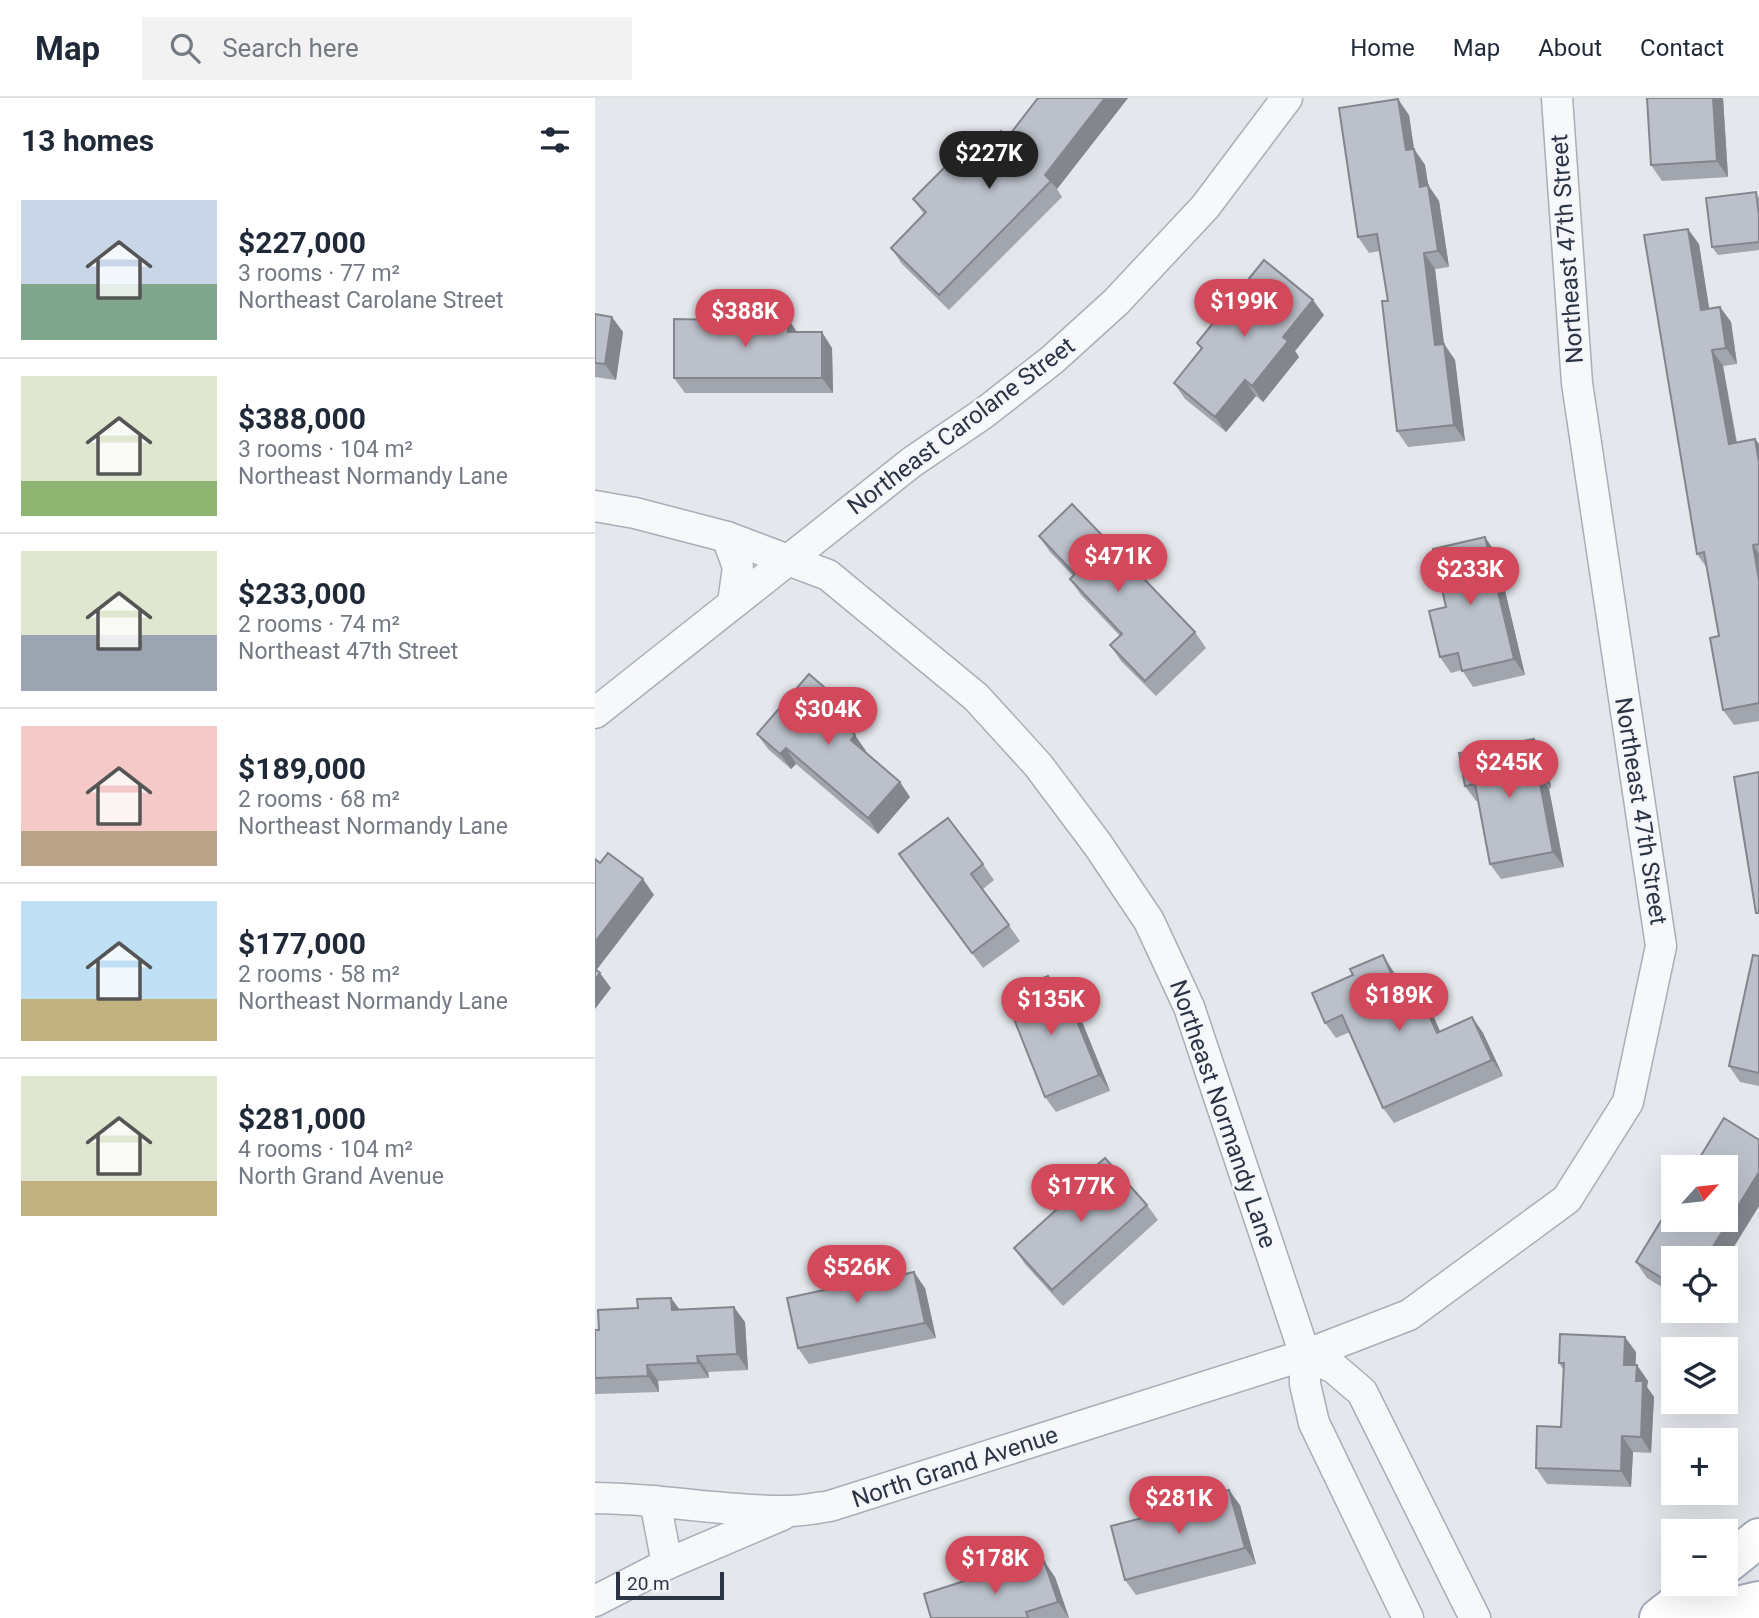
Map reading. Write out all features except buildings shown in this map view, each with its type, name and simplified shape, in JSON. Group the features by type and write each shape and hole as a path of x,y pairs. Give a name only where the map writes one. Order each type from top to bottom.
{"main road":[{"path":"1738,1555 1759,1538"},
{"path":"1660,1618 1687,1596"},
{"path":"1688,1618 1759,1601"}],"street":[{"name":"Northeast Carolane Street","path":"595,713 912,462 983,413 1052,360 1116,302 1205,207 1287,98"},
{"name":"Northeast 47th Street","path":"1305,1355 1409,1315 1567,1199 1628,1102 1661,946 1577,383 1557,98"},
{"name":"Northeast Normandy Lane","path":"595,506 635,513 727,537 828,575 976,697 1038,765 1098,845 1150,921 1189,1007 1305,1355 1305,1384 1314,1423 1408,1618"},
{"path":"831,526 827,554 837,582"},
{"path":"727,537 738,567 733,604"},
{"path":"1305,1355 1334,1368 1362,1392 1475,1618"},
{"name":"North Grand Avenue","path":"595,1498 632,1498 687,1506 790,1512 830,1506 1305,1355"},
{"path":"655,1501 667,1564"},
{"path":"595,1601 667,1564 790,1512"}]}
